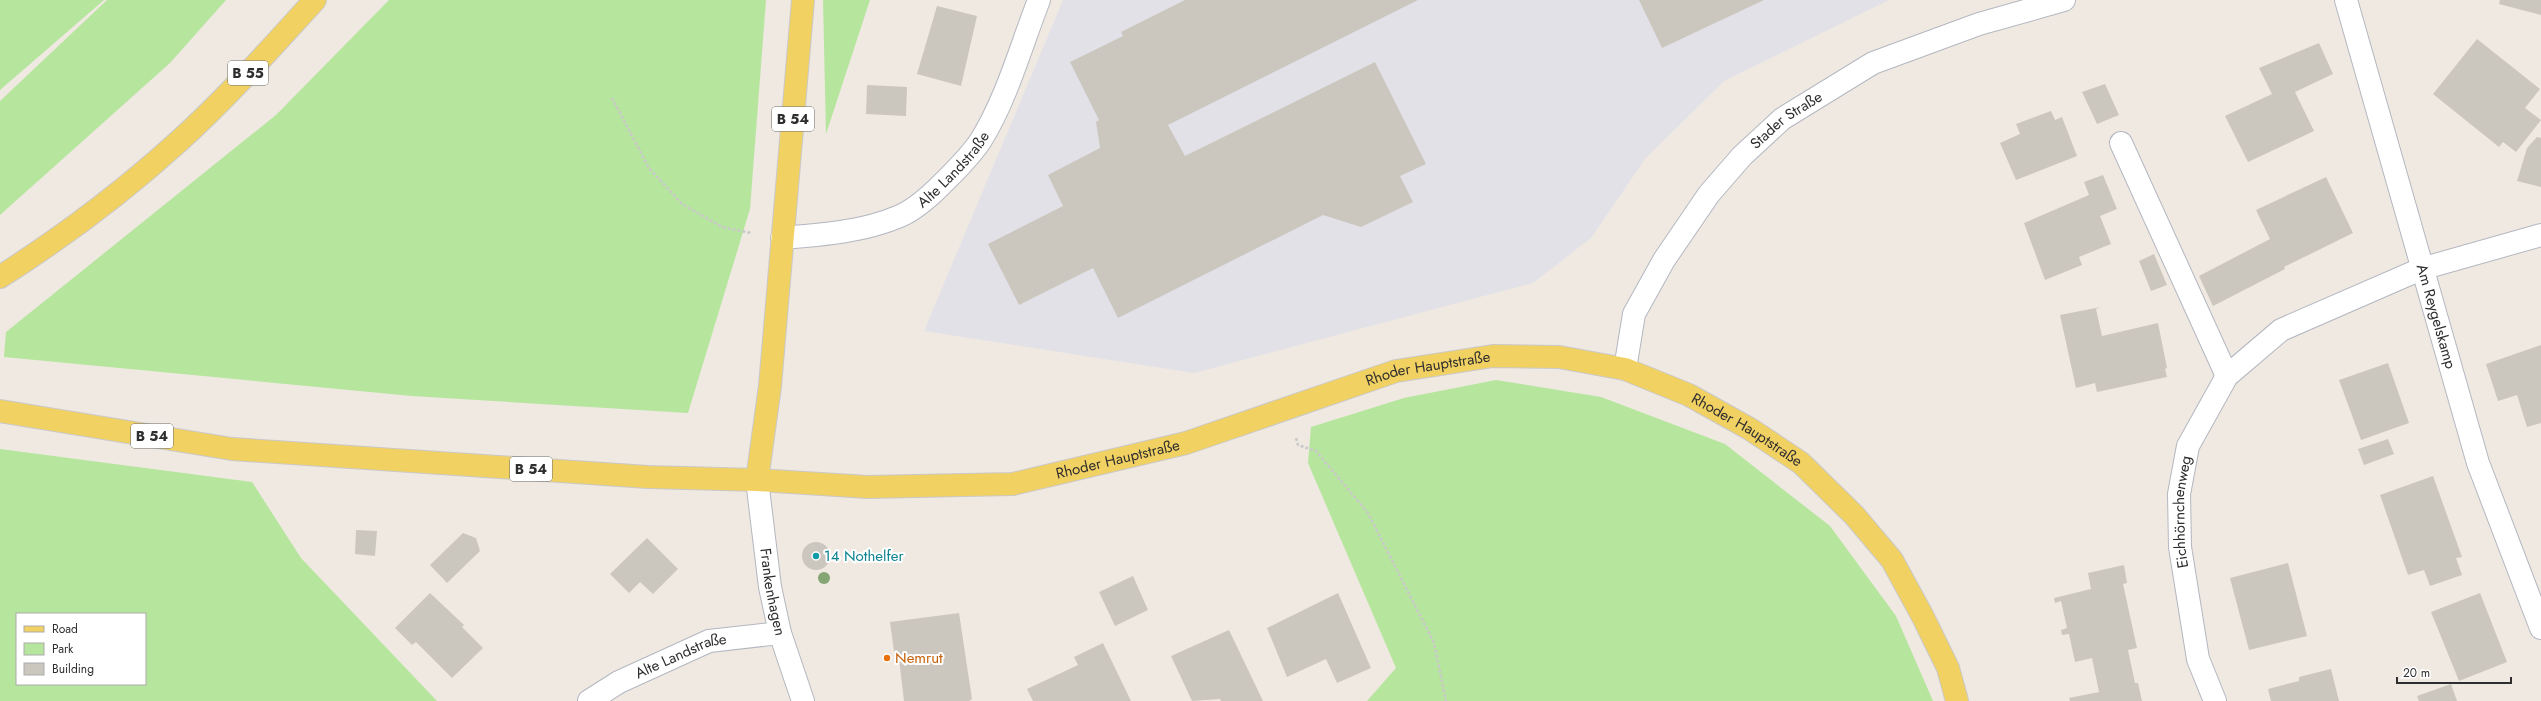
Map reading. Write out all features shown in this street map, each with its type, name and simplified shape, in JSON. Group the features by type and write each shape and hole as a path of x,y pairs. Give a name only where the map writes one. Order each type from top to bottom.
{"main road":[{"name":"B 55","path":"0,277 80,224 178,142 254,67 315,0"},
{"name":"B 54","path":"0,411 232,449 648,477 757,480 770,386 803,0"},
{"name":"Rhoder Hauptstraße","path":"757,480 868,487 1013,484 1186,443 1286,407 1396,371 1493,356 1560,357 1625,369 1690,394 1750,429 1801,463 1854,515 1892,560 1948,668 1957,701"}],"street":[{"name":"Alte Landstraße","path":"782,238 838,232 872,225 901,216 924,201 966,159 981,139 1007,85 1039,0"},
{"name":"Stader Straße","path":"1625,369 1634,314 1664,260 1709,194 1742,156 1782,119 1873,63 1979,24 2064,0"},
{"name":"Am Reygelskamp","path":"2346,0 2421,269 2478,463 2541,628"},
{"path":"2122,143 2227,376"},
{"name":"Eichhörnchenweg","path":"2215,701 2198,659 2180,547 2179,494 2188,446 2227,376 2281,330 2421,269 2541,235"},
{"name":"Frankenhagen","path":"757,480 770,587 780,633 803,701"},
{"name":"Alte Landstraße","path":"589,701 619,682 709,641 780,633"}],"path":[{"path":"612,98 649,168 682,204 722,227 782,238"},
{"path":"1286,407 1298,445 1316,451 1368,513 1384,541 1434,642 1446,701"}],"shaded area":[{"path":"1063,0 1889,0 1724,81 1645,159 1591,238 1533,283 1194,373 924,331"}],"green space":[{"path":"0,0 104,0 0,90"},
{"path":"107,0 226,0 170,63 0,215 0,101"},
{"path":"389,0 766,0 750,209 688,413 412,396 4,357 6,332 276,115"},
{"path":"823,0 870,0 826,134"},
{"path":"1496,380 1601,397 1725,444 1830,526 1896,616 1933,701 1367,701 1396,668 1308,463 1311,427 1404,398"},
{"path":"0,449 252,482 301,558 437,701 0,701"}],"building":[{"path":"1185,0 1418,0 1168,125 1185,156 1375,62 1426,164 1400,176 1413,202 1361,227 1323,215 1118,318 1093,268 1019,305 988,244 1063,206 1048,175 1100,148 1096,122 1099,120 1070,62 1123,36 1121,32"},
{"path":"1639,0 1764,0 1662,48"},
{"path":"2500,0 2541,0 2541,15 2499,4"},
{"path":"937,6 977,16 961,86 917,74"},
{"path":"2477,39 2540,89 2525,108 2541,120 2516,152 2503,142 2499,147 2433,94"},
{"path":"2319,43 2333,74 2295,92 2314,131 2248,162 2225,116 2272,94 2259,68"},
{"path":"2105,84 2119,115 2097,124 2082,92"},
{"path":"867,85 907,87 906,116 866,114"},
{"path":"2051,111 2055,120 2062,117 2077,156 2016,180 2000,143 2020,134 2016,124"},
{"path":"2537,137 2541,138 2541,187 2517,181 2527,148"},
{"path":"2103,175 2117,209 2100,216 2111,244 2079,257 2082,265 2045,280 2024,223 2089,195 2084,182"},
{"path":"2326,177 2353,233 2284,267 2285,269 2213,306 2199,276 2270,239 2256,210"},
{"path":"2154,254 2167,285 2151,291 2139,261"},
{"path":"2101,307 2096,309 2102,336 2158,323 2167,368 2165,369 2167,377 2097,392 2095,383 2076,388 2060,315"},
{"path":"2541,345 2541,423 2527,427 2517,395 2498,401 2486,364"},
{"path":"2388,363 2409,423 2361,440 2339,380"},
{"path":"2388,439 2394,454 2364,465 2358,449"},
{"path":"2433,476 2462,557 2456,558 2462,575 2430,586 2424,570 2408,575 2380,495"},
{"path":"356,530 377,531 375,556 355,554"},
{"path":"463,533 476,538 480,551 447,583 430,565"},
{"path":"647,538 678,569 653,594 640,582 629,593 610,574"},
{"name":"14 Nothelfer","path":"816,542 826,546 830,556 826,566 816,570 806,566 802,556 806,546"},
{"path":"2288,563 2307,636 2249,650 2230,578"},
{"path":"2124,565 2127,583 2123,584 2137,648 2128,650 2135,683 2138,683 2142,701 2070,701 2069,698 2099,692 2092,658 2075,662 2069,634 2062,635 2061,630 2067,628 2061,601 2055,603 2054,598 2091,589 2088,573"},
{"path":"1133,576 1148,610 1115,626 1099,592"},
{"path":"430,593 464,625 462,627 483,648 452,678 416,642 412,645 395,628"},
{"path":"1338,593 1371,668 1337,683 1326,659 1287,677 1267,628"},
{"path":"2480,593 2507,662 2459,681 2431,612"},
{"path":"959,613 972,699 969,701 904,701 899,659 895,659 890,622"},
{"path":"1229,630 1263,701 1221,701 1220,699 1192,701 1171,656"},
{"path":"1103,643 1131,701 1033,701 1027,689 1078,665 1074,657"},
{"path":"2331,669 2339,701 2271,701 2268,689 2299,681 2299,677"},
{"path":"2451,684 2457,701 2419,701 2417,696"}],"place":[{"name":"14 Nothelfer","path":"816,556"},
{"name":"Nemrut","path":"887,658"}]}
